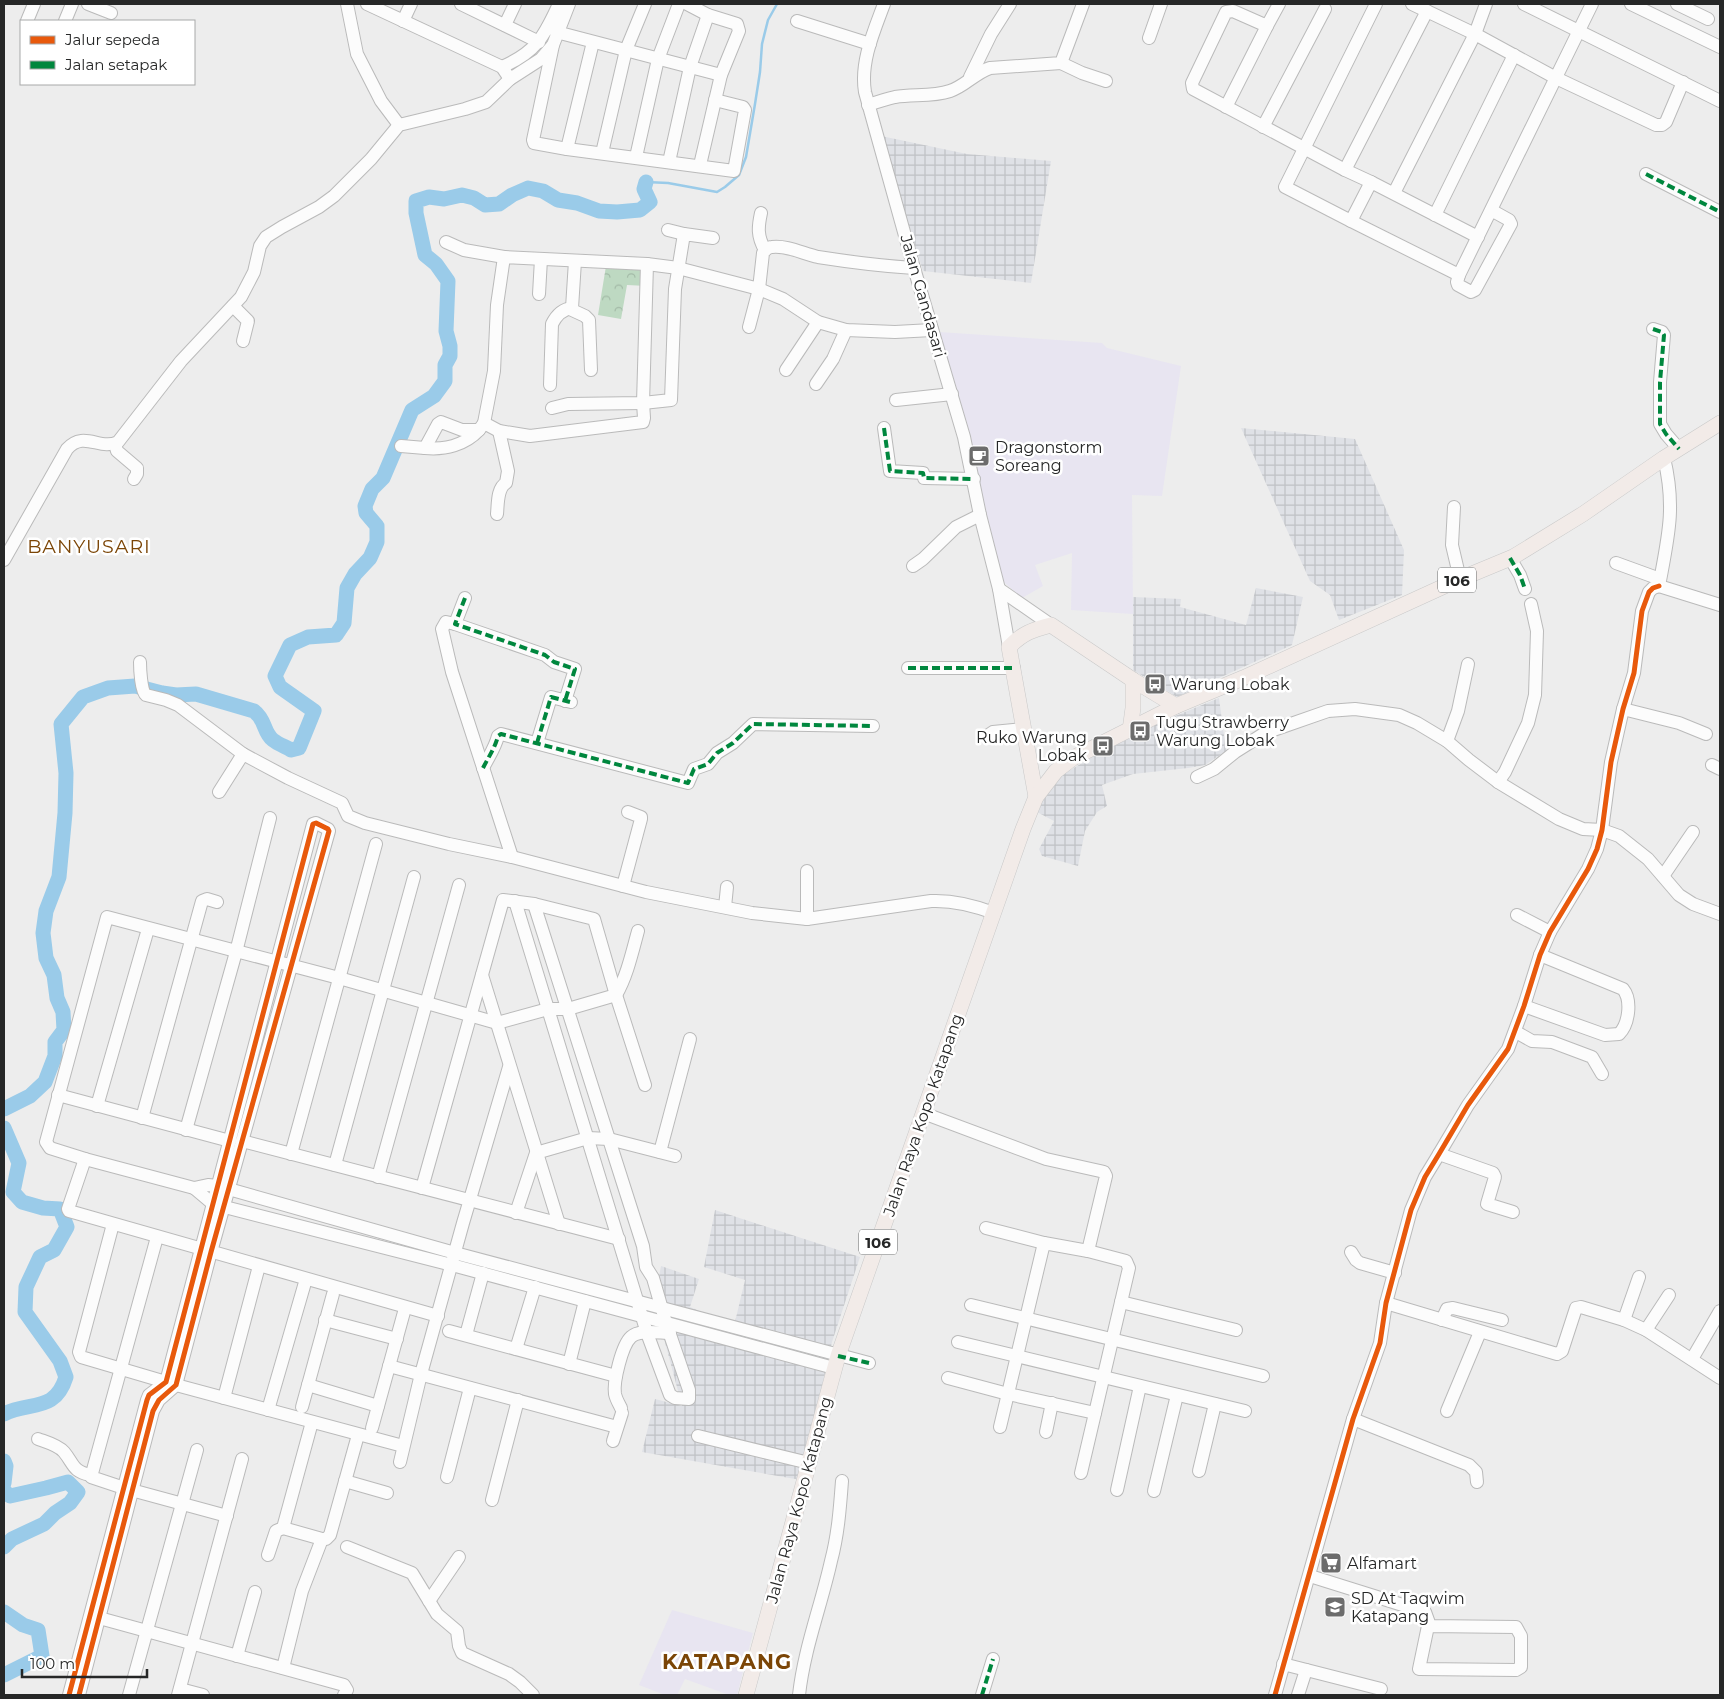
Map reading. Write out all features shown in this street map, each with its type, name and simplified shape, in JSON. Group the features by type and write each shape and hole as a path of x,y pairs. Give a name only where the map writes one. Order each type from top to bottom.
{"main road":[{"name":"106","path":"1036,797 1061,766 1073,758 1176,706 1242,678 1460,578 1510,558 1583,514 1664,458 1720,423"},
{"path":"1036,797 1009,647 1024,633 1051,624 1132,680 1176,706"},
{"path":"1130,730 1133,708 1132,680"},
{"path":"1032,772 1043,778 1050,778"},
{"name":"Jalan Raya Kopo Katapang","path":"746,1695 836,1362 1023,829 1036,797"}],"street":[{"path":"27,20 34,4"},
{"path":"65,20 72,4"},
{"path":"88,4 111,13"},
{"path":"347,4 358,54 381,101 400,125"},
{"path":"367,4 502,67 510,79"},
{"path":"402,21 411,4"},
{"path":"461,4 539,42"},
{"path":"505,25 515,4"},
{"path":"559,4 553,29 553,45 533,142 568,149 700,165 733,171 735,170 745,110 743,107 716,100"},
{"path":"502,67 522,58 553,29 569,4"},
{"path":"602,153 626,50 645,4"},
{"path":"636,157 658,58 679,4"},
{"path":"687,4 708,15 737,24 740,31 721,75 700,165"},
{"name":"Jalan Gandasari","path":"884,4 870,44 864,77 868,105 964,436 980,515 1000,589 1009,647"},
{"path":"969,79 991,34 1010,4"},
{"path":"1062,63 1083,4"},
{"path":"1149,38 1161,4"},
{"path":"1226,107 1279,4"},
{"path":"1376,4 1285,187 1285,195 1325,217 1330,218 1335,213 1459,276"},
{"path":"1412,4 1475,34 1556,78 1656,125 1662,125 1666,122 1683,82"},
{"path":"1394,193 1475,34 1486,4"},
{"path":"1524,4 1720,101"},
{"path":"1491,210 1509,220 1511,224 1475,290 1472,292 1458,285 1459,276 1491,210 1556,78 1578,32 1592,4"},
{"path":"1631,4 1720,47"},
{"path":"1677,4 1708,19"},
{"path":"1263,127 1322,6"},
{"path":"1267,26 1232,11 1226,12 1192,86 1193,89 1345,170 1394,193 1478,237"},
{"path":"1345,170 1427,11"},
{"path":"669,162 690,67 708,15"},
{"path":"797,21 870,44"},
{"path":"553,29 594,42 721,75"},
{"path":"568,149 594,42"},
{"path":"115,444 181,360 241,297 254,272 260,246 266,237 320,207 334,196 400,125 478,106 492,97 510,79 541,59 553,45"},
{"path":"1435,214 1514,55"},
{"path":"868,105 896,97 926,96 946,92 981,71 990,68 1062,63 1082,73 1106,81"},
{"path":"1646,174 1720,212"},
{"path":"1351,221 1372,182"},
{"path":"749,327 759,290 765,250 759,240 758,233 760,212"},
{"path":"668,230 713,238"},
{"path":"552,408 568,404 669,401 672,398 675,289 684,234"},
{"path":"446,242 461,254 647,264 678,268 759,290 783,299 818,322 846,330 894,332 932,330"},
{"path":"765,250 769,247 779,247 815,256 852,262 914,268"},
{"path":"401,446 442,449 467,441 481,426 494,371 497,305 504,257"},
{"path":"539,294 541,259"},
{"path":"575,261 572,310 589,320 591,370"},
{"path":"425,448 438,424 441,422 462,430 481,426 530,436 642,422 644,418 647,264"},
{"path":"233,306 248,321 243,341"},
{"path":"550,386 552,324 564,309 572,308"},
{"path":"786,370 818,322"},
{"path":"1653,329 1662,332 1664,335 1660,382 1661,426 1679,449"},
{"path":"816,384 833,359 846,330"},
{"path":"896,400 952,394"},
{"path":"884,428 890,471 923,473 924,478 974,479"},
{"path":"497,514 500,491 508,478 506,457 499,431"},
{"path":"4,560 71,444 80,441 115,444"},
{"path":"115,444 117,451 137,468 137,474 134,479"},
{"path":"1275,1695 1353,1419 1380,1343 1386,1303 1412,1210 1425,1177 1468,1105 1500,1063 1516,1032 1540,954 1550,932 1588,869 1597,849 1611,762 1623,708 1634,673 1645,599 1651,589 1659,583 1668,539 1671,516 1670,483 1664,458"},
{"path":"1454,507 1452,545 1460,578"},
{"path":"913,566 956,528 980,515"},
{"path":"1510,558 1525,588"},
{"path":"1616,563 1659,583 1720,605"},
{"path":"1000,589 1051,624"},
{"path":"455,624 465,598"},
{"path":"1502,777 1528,723 1535,695 1537,631 1531,604"},
{"path":"512,857 452,672 442,629 446,622 545,655 554,662 575,669 568,702 551,697 537,743"},
{"path":"140,662 139,670 142,687 146,695 178,705 243,754 288,778 342,803 351,818 449,844 512,857 673,898 752,913 807,919 931,901 957,902 994,913"},
{"path":"1449,736 1458,711 1468,664"},
{"path":"908,668 1014,668"},
{"path":"1623,708 1679,723 1706,734"},
{"path":"1197,777 1214,769 1234,752 1265,733 1328,712 1341,709 1399,715 1449,736 1469,760 1502,777 1570,824 1583,829 1602,826 1619,836 1666,872 1679,895 1693,904 1720,914"},
{"path":"483,768 494,750 499,734 688,783 694,769 708,764 717,753 733,743 752,724 873,726"},
{"path":"986,736 993,732 1024,729"},
{"path":"219,792 243,754"},
{"path":"624,886 641,822 641,817 628,812"},
{"path":"186,1130 236,952 270,818"},
{"path":"68,1695 94,1617 129,1490 156,1404 171,1384 236,1141 329,831 316,823 313,824 277,962 236,1141"},
{"path":"1666,872 1693,832"},
{"path":"291,1154 376,844"},
{"path":"807,870 807,919"},
{"path":"335,1166 414,877"},
{"path":"378,1177 459,885"},
{"path":"725,907 727,887"},
{"path":"142,1118 202,901 207,899 217,902"},
{"path":"515,901 647,1333 670,1395 675,1398 687,1399 690,1393 653,1278 646,1268 643,1246 534,904"},
{"path":"422,1188 502,902 515,901 534,904 594,919 645,1085"},
{"path":"1517,915 1550,932"},
{"path":"638,931 627,970 616,994 568,1009 548,1009 497,1023 339,978 107,917 58,1095 46,1142 47,1145 50,1148 85,1159 194,1188 218,1205 662,1308 836,1362"},
{"path":"97,1106 148,929"},
{"path":"1524,1006 1605,1035 1619,1034 1624,1030 1628,999 1623,989 1540,954"},
{"path":"482,975 559,1224"},
{"path":"1516,1032 1532,1041 1552,1042 1592,1058 1602,1074"},
{"path":"660,1152 690,1039"},
{"path":"400,1462 402,1446 421,1374 509,1067"},
{"path":"58,1095 186,1130 291,1154 619,1238"},
{"path":"924,1113 1046,1159 1104,1172 1106,1176 1088,1251"},
{"path":"536,1152 588,1138 609,1139 675,1156"},
{"path":"516,1213 536,1152"},
{"path":"1439,1154 1493,1173 1494,1177 1487,1204 1513,1212"},
{"path":"85,1159 69,1211 438,1316"},
{"path":"194,1188 208,1185 245,1193 454,1259 483,1273 642,1317 668,1328 836,1362 869,1363"},
{"path":"240,1210 245,1193"},
{"path":"113,1224 79,1355 83,1359 402,1446"},
{"path":"986,1228 1044,1243 1088,1251 1128,1264 1129,1268 1082,1473"},
{"path":"90,1475 157,1237"},
{"path":"1000,1427 1044,1243"},
{"path":"1351,1252 1360,1263 1394,1273"},
{"path":"224,1398 260,1266"},
{"path":"466,1336 483,1273"},
{"path":"1624,1320 1639,1277"},
{"path":"268,1410 306,1279"},
{"path":"516,1349 535,1287"},
{"path":"302,1408 333,1294"},
{"path":"1646,1330 1669,1295"},
{"path":"569,1364 586,1301"},
{"path":"1121,1302 1236,1330"},
{"path":"1386,1303 1557,1354 1562,1351 1576,1308 1578,1307 1624,1320 1646,1330 1720,1378"},
{"path":"971,1305 1264,1376"},
{"path":"1442,1320 1448,1310 1453,1308 1502,1320"},
{"path":"1692,1360 1720,1311"},
{"path":"372,1428 404,1312"},
{"path":"326,1320 397,1339"},
{"path":"613,1441 622,1410 615,1395 616,1376 623,1352 631,1337 668,1328"},
{"path":"449,1331 616,1376"},
{"path":"1447,1411 1480,1332"},
{"path":"958,1342 1245,1411"},
{"path":"389,1366 617,1427"},
{"path":"948,1378 1008,1394 1095,1413"},
{"path":"308,1385 378,1406"},
{"path":"1117,1490 1140,1386"},
{"path":"447,1477 470,1388"},
{"path":"1154,1491 1177,1395"},
{"path":"492,1500 518,1400"},
{"path":"1046,1432 1052,1403"},
{"path":"1199,1471 1215,1404"},
{"path":"1353,1419 1473,1467 1476,1472 1477,1482"},
{"path":"284,1528 312,1422"},
{"path":"268,1555 276,1531 284,1528 322,1539 328,1538 331,1534 358,1434"},
{"path":"698,1436 809,1462"},
{"path":"38,1439 64,1450 74,1468 79,1472 90,1475 93,1479 227,1516"},
{"path":"129,1695 197,1450"},
{"path":"203,1695 179,1692 242,1459"},
{"path":"345,1481 387,1493"},
{"path":"799,1695 808,1643 838,1532 842,1481"},
{"path":"283,1668 302,1591 322,1539"},
{"path":"347,1547 410,1572 437,1614 457,1630 462,1653 509,1674 533,1695"},
{"path":"429,1601 459,1557"},
{"path":"1310,1576 1425,1612 1429,1623 1428,1626 1419,1669 1516,1670 1521,1667 1521,1636 1516,1627 1428,1626"},
{"path":"237,1656 255,1592"},
{"path":"94,1617 345,1685 347,1690 344,1695"},
{"path":"79,1695 94,1617"},
{"path":"982,1695 993,1659"},
{"path":"1284,1664 1381,1689"},
{"path":"1298,1695 1306,1670"}],"shaded area":[{"path":"881,136 967,154 1051,161 1031,283 923,271"},
{"path":"939,332 1102,343 1107,348 1181,366 1162,496 1132,495 1133,614 1071,610 1072,553 1035,565 1043,586 1022,598 998,577"},
{"path":"1241,428 1355,439 1404,550 1402,595 1339,620 1330,595 1310,581"},
{"path":"1256,588 1303,597 1292,645 1177,697 1133,670 1133,597 1181,599 1180,607 1246,625"},
{"path":"1219,698 1226,751 1205,765 1133,774 1102,785 1107,806 1097,812 1085,831 1078,866 1042,856 1039,849 1054,821 1035,811 1062,775 1129,735"},
{"path":"715,1210 860,1257 832,1342 801,1480 642,1452 655,1399 682,1406 654,1301 661,1266 699,1279 690,1307 734,1326 745,1280 704,1267"},
{"path":"672,1610 753,1633 737,1695 729,1695 685,1679 677,1695 665,1695 639,1685"}],"green space":[{"path":"606,266 645,270 647,286 627,285 621,319 598,315"}],"waterway":[{"path":"646,182 668,183 717,192 739,175 746,157 760,72 762,44 768,20 777,4"},
{"path":"4,1109 30,1096 45,1082 55,1056 55,1042 64,1030 63,1012 57,998 54,975 46,958 43,933 46,911 59,877 65,813 66,773 61,724 83,697 108,688 135,686 176,695 196,694 254,711 261,718 273,740 291,750 299,748 314,711 280,687 275,676 290,645 308,637 336,635 344,623 347,588 355,574 370,558 377,542 377,526 366,513 365,506 372,489 383,478 412,410 434,396 445,381 445,365 450,356 450,346 446,331 448,281 436,264 425,255 416,213 416,201 429,197 444,199 462,195 474,198 485,205 499,204 512,195 528,188 543,191 558,200 577,203 599,211 617,212 640,210 650,202 644,189 646,182"},
{"path":"4,1128 19,1163 13,1192 22,1202 43,1208 60,1209 67,1227 54,1250 40,1257 26,1287 25,1312 60,1361 66,1377 61,1388 48,1401 4,1414"},
{"path":"4,1461 6,1466 4,1483"},
{"path":"4,1491 10,1496 68,1482 78,1492 70,1503 55,1513 44,1524 12,1539 4,1547"},
{"path":"4,1612 23,1625 38,1630 42,1656 4,1675"}],"marked path":[{"path":"1646,174 1720,212"},
{"path":"1653,329 1662,332 1664,335 1660,382 1660,424 1679,449"},
{"path":"884,428 890,471 923,473 924,478 974,479"},
{"path":"1510,558 1520,575 1525,589"},
{"path":"465,598 455,624 545,655 554,662 575,669 565,701"},
{"path":"908,668 1014,668"},
{"path":"537,743 551,697 570,702"},
{"path":"483,768 498,736 501,734 688,783 694,769 708,764 717,753 733,743 753,724 873,726"},
{"path":"838,1356 869,1363"},
{"path":"982,1695 993,1659"}],"cycle path":[{"path":"1275,1695 1353,1419 1380,1343 1386,1303 1411,1210 1425,1177 1468,1105 1508,1049 1540,955 1550,932 1588,869 1597,849 1602,830 1611,762 1623,709 1634,673 1642,611 1649,592 1659,586"},
{"path":"69,1695 147,1400 149,1395 166,1382 313,824 316,823 329,831 211,1252 176,1385 159,1400 153,1411 79,1695"}],"place":[{"name":"Dragonstorm Soreang","path":"979,456"},
{"name":"Warung Lobak","path":"1155,684"},
{"name":"Tugu Strawberry Warung Lobak","path":"1140,731"},
{"name":"Ruko Warung Lobak","path":"1103,746"},
{"name":"Alfamart","path":"1331,1563"},
{"name":"SD At Taqwim Katapang","path":"1335,1607"}],"district":[{"name":"BANYUSARI","path":"89,546"},
{"name":"KATAPANG","path":"727,1661"}]}
